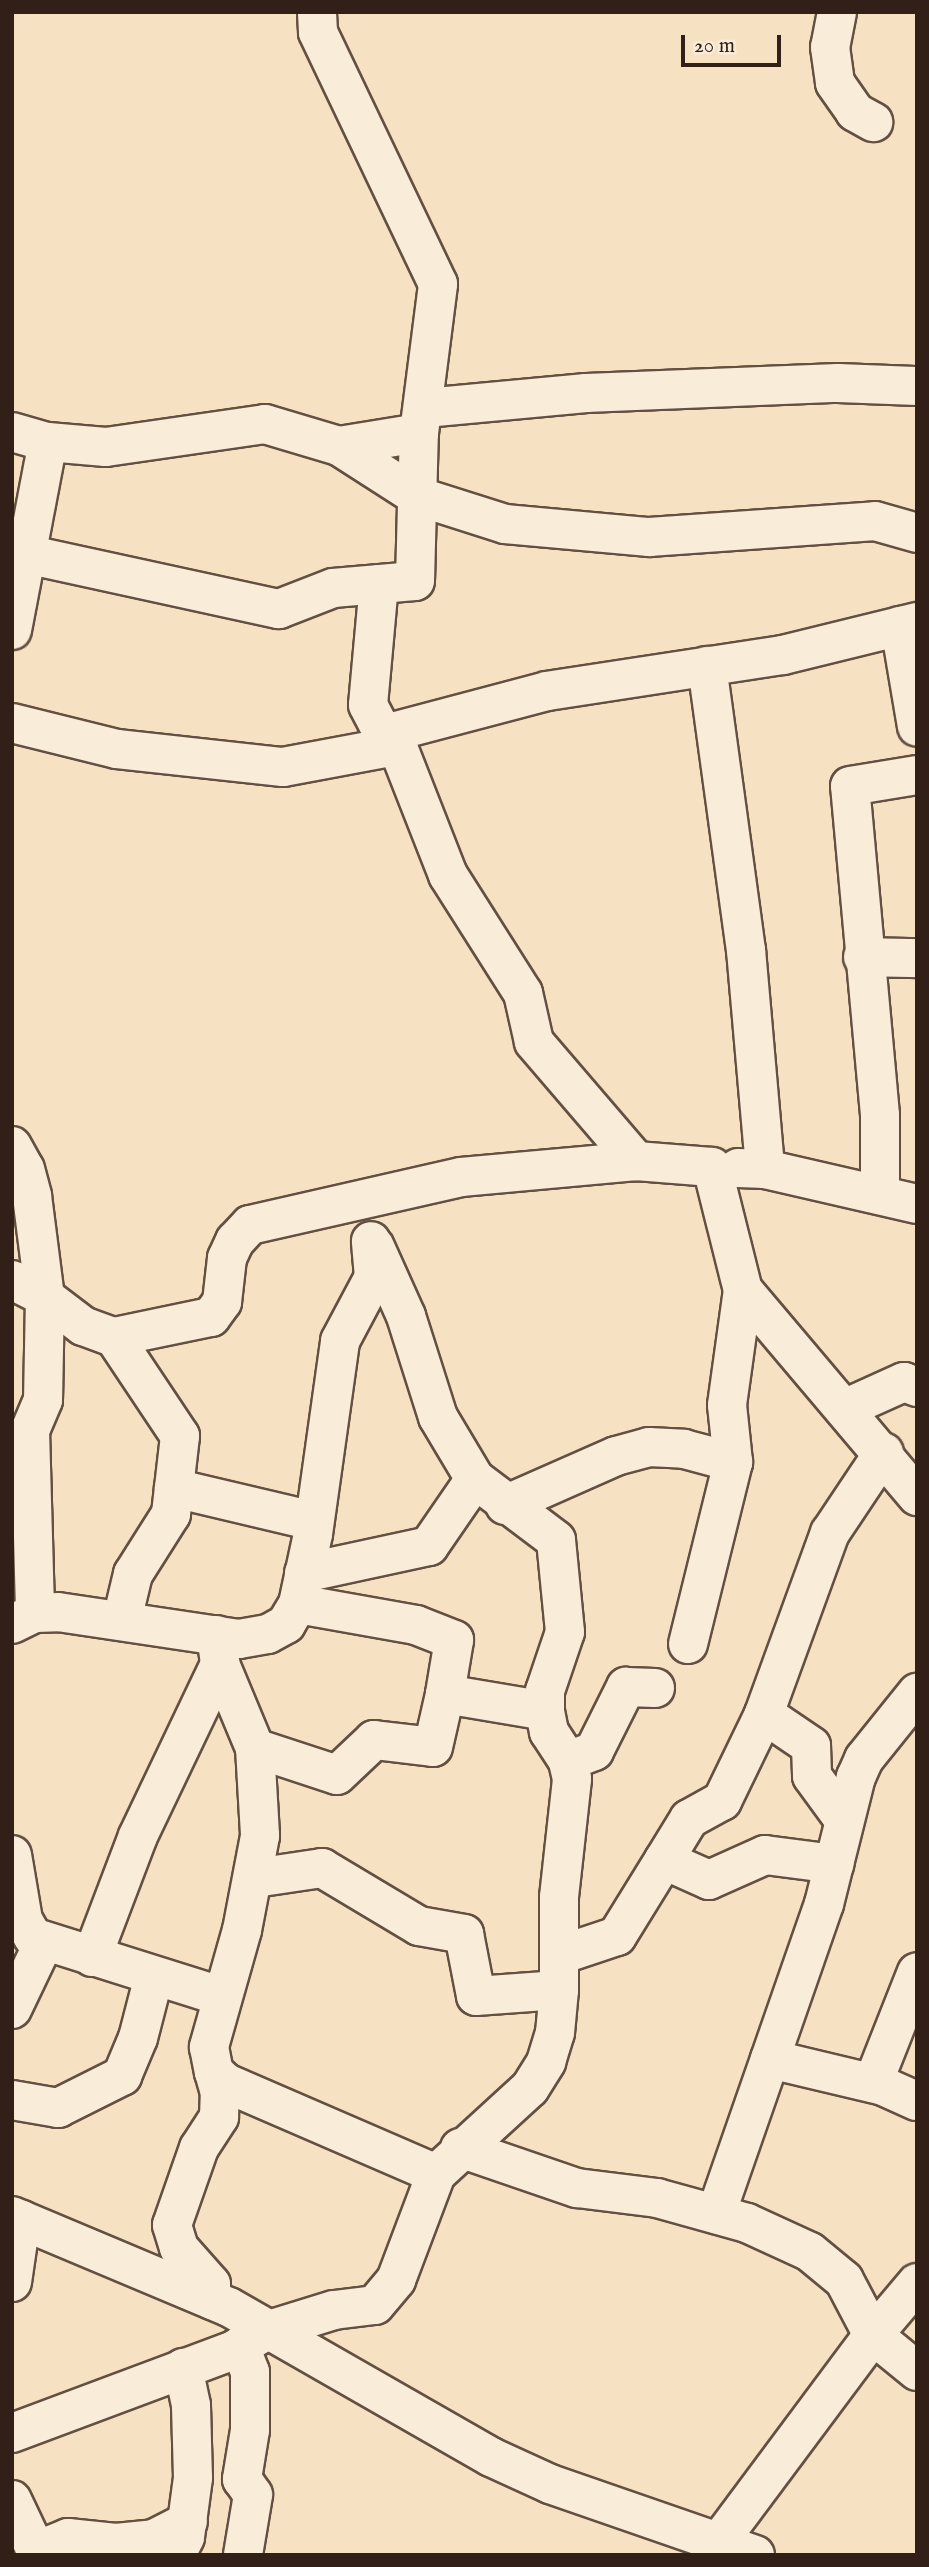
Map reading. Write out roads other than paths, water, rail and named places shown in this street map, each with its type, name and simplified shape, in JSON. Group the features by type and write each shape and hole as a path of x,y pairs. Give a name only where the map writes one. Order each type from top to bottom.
{"street":[{"path":"21,553 279,609 333,588 415,581 422,421 438,284 318,32 317,12"},
{"path":"837,12 830,47 835,83 855,112 873,122"},
{"path":"339,446 422,421 586,393 838,383 917,386"},
{"path":"12,630 30,437 106,447 265,424 339,446 417,496 505,524 571,533 649,537 875,521 917,533"},
{"path":"380,584 368,705 391,740 448,875 523,993 534,1042 636,1161"},
{"path":"12,723 117,749 283,767 391,740 547,691 783,655 908,624 917,727"},
{"path":"707,666 746,950 765,1169"},
{"path":"880,1195 880,1115 863,957 850,786 917,775"},
{"path":"863,957 917,958"},
{"path":"12,1146 25,1169 32,1196 29,1288 43,1400 30,1430 21,1470 24,1618 122,1620 218,1650"},
{"path":"29,1288 83,1326 114,1337 211,1317 222,1303 227,1258 250,1225 351,1205 461,1177 636,1161 765,1169 917,1204"},
{"path":"688,1644 733,1462 727,1405 743,1290 712,1167"},
{"path":"12,2433 334,2310 375,2305 387,2294 448,2161 502,2117 530,2088 546,2062 555,2033 560,1973 559,1897 572,1779 568,1761 549,1732 545,1711 545,1691 565,1632 556,1540 542,1526 505,1505 475,1479 438,1417 406,1316 375,1247 351,1205"},
{"path":"92,1957 138,1836 218,1650 239,1639 268,1634 286,1624 301,1588 314,1521 335,1364 347,1322 374,1276 375,1247"},
{"path":"743,1290 884,1452 917,1496"},
{"path":"114,1337 180,1436 172,1514 133,1574 122,1620"},
{"path":"844,1409 913,1374"},
{"path":"505,1505 616,1455 649,1447 684,1449 733,1462"},
{"path":"255,1878 322,1868 419,1926 464,1934 475,1996 560,1973 617,1936 689,1819 722,1801 764,1714 830,1534 884,1452"},
{"path":"301,1588 429,1546 475,1479"},
{"path":"174,1488 314,1521"},
{"path":"254,1748 337,1775 374,1740 433,1747 454,1640 301,1588"},
{"path":"212,2300 211,2284 178,2248 172,2225 199,2148 219,2117 220,2093 209,2047 220,1996 255,1878 260,1836 254,1748 218,1650"},
{"path":"568,1761 594,1751 626,1687 655,1688"},
{"path":"716,2214 834,1864 844,1820 864,1759 917,1693"},
{"path":"445,1695 545,1711"},
{"path":"764,1714 811,1746 812,1776 844,1820"},
{"path":"12,1855 23,1920 33,1937 220,1996"},
{"path":"664,1860 709,1880 765,1855 834,1864"},
{"path":"12,2009 44,1942"},
{"path":"873,2084 917,1972"},
{"path":"12,2100 58,2109 122,2076 138,2038 154,1976"},
{"path":"770,2059 873,2084 917,2101"},
{"path":"214,2072 226,2083 448,2161 577,2188 657,2198 716,2214 810,2252 844,2280 873,2334 917,2371"},
{"path":"12,2281 16,2218 212,2300 253,2339 491,2457 666,2539 718,2543 755,2555"},
{"path":"718,2543 873,2334 917,2283"},
{"path":"243,2555 253,2495 242,2479 250,2430 253,2339"},
{"path":"27,2538 68,2538 116,2543 182,2538 194,2447 183,2368"}]}
